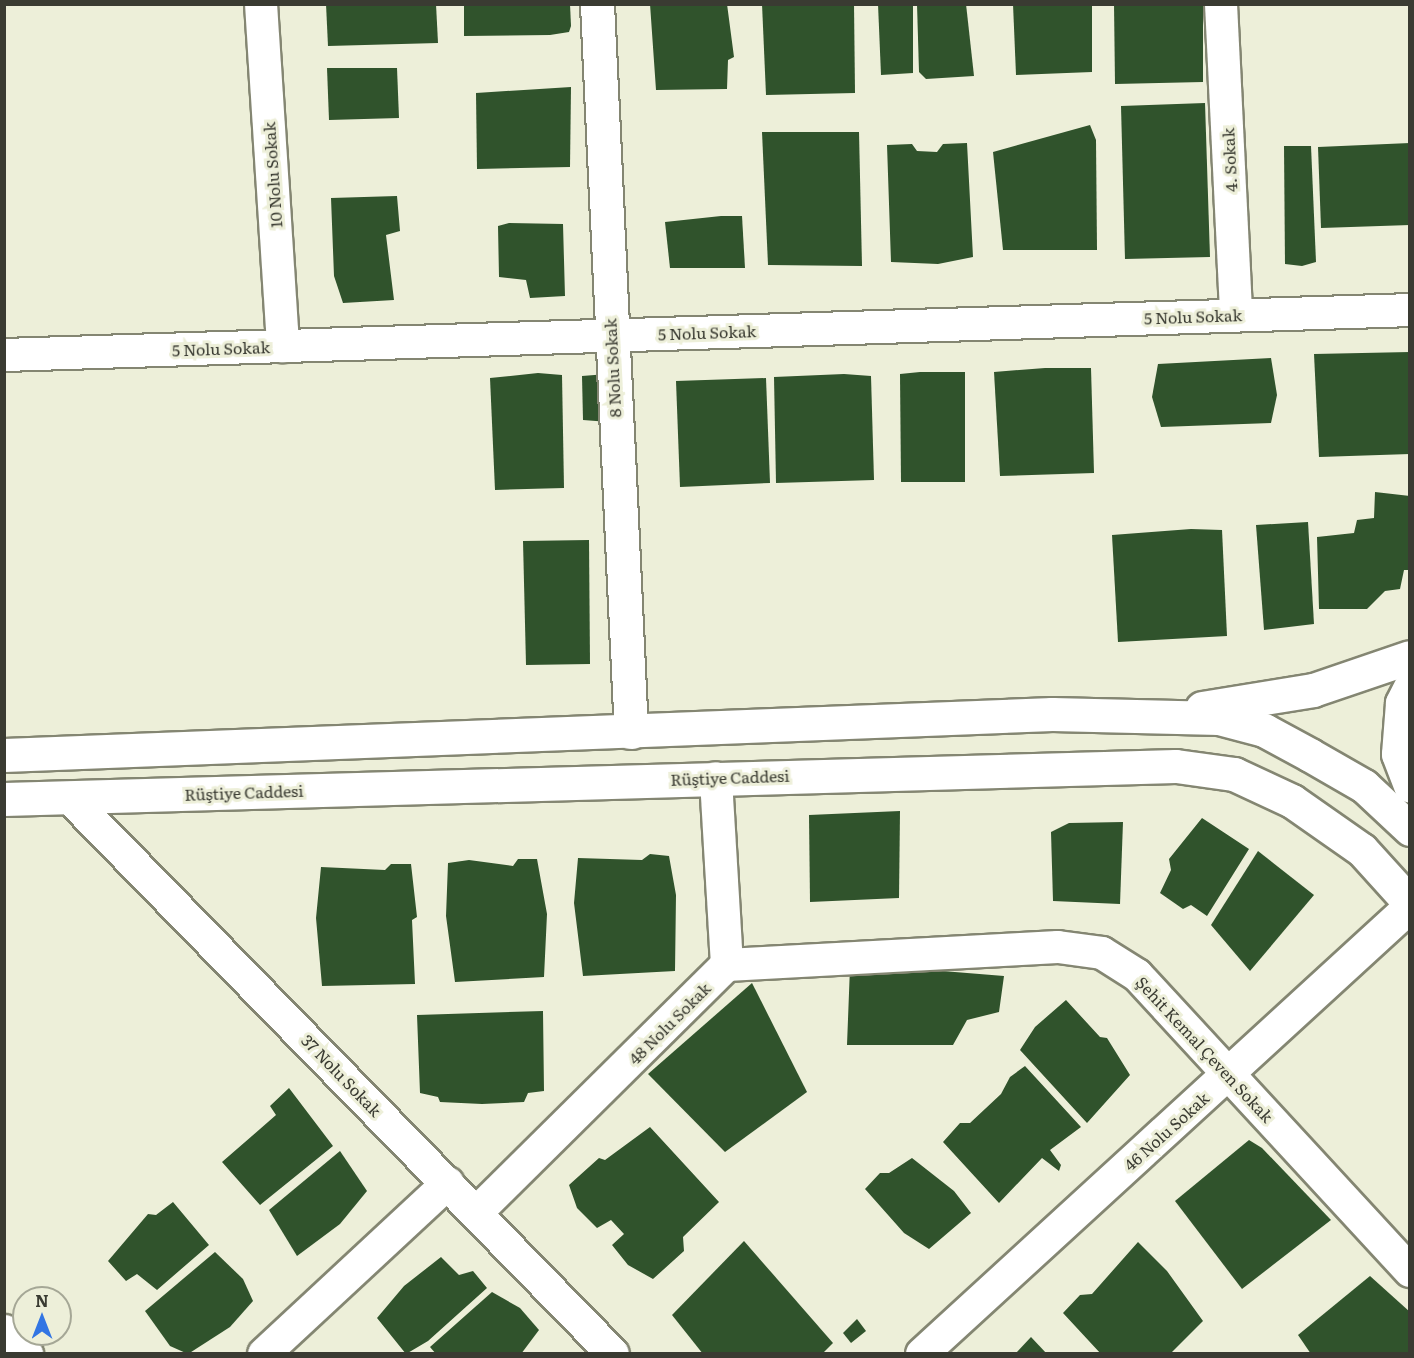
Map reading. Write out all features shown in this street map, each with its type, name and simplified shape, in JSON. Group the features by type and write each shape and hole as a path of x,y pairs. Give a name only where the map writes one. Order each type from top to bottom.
{"street":[{"name":"10 Nolu Sokak","path":"261,4 283,346"},
{"name":"8 Nolu Sokak","path":"597,4 610,335 631,732"},
{"name":"4. Sokak","path":"1221,4 1236,315"},
{"name":"5 Nolu Sokak","path":"4,355 1410,310"},
{"path":"1146,715 1313,690 1410,657"},
{"path":"1410,687 1402,703 1398,754 1410,786"},
{"path":"4,755 1052,714 1218,718 1264,730 1364,786 1410,829"},
{"name":"Rüştiye Caddesi","path":"4,800 1134,765 1234,774 1292,801 1362,850 1410,903"},
{"path":"716,778 727,965"},
{"name":"37 Nolu Sokak","path":"70,798 613,1353"},
{"name":"46 Nolu Sokak","path":"922,1353 1410,908"},
{"name":"Şehit Kemal Çeven Sokak","path":"727,965 1058,947 1102,953 1137,975 1229,1072 1410,1271"},
{"name":"48 Nolu Sokak","path":"477,1212 727,965"},
{"path":"264,1353 448,1183"},
{"path":"4,1331 26,1353"}],"building":[{"path":"326,4 436,4 438,43 328,46"},
{"path":"464,4 570,4 571,26 569,32 550,35 464,36"},
{"path":"650,4 727,4 734,57 728,60 727,89 656,90"},
{"path":"762,4 854,4 855,93 766,95"},
{"path":"878,4 913,4 913,73 881,75"},
{"path":"917,4 966,4 974,76 926,79 919,72"},
{"path":"1013,4 1092,4 1092,72 1016,75"},
{"path":"1114,4 1203,4 1203,82 1115,84"},
{"path":"327,68 397,68 399,118 329,120"},
{"path":"571,87 570,167 477,169 476,93"},
{"path":"1205,103 1210,257 1125,259 1121,106"},
{"path":"1090,125 1096,140 1097,250 1003,250 993,152"},
{"path":"762,132 859,132 862,266 768,265"},
{"path":"967,143 973,257 938,264 891,262 887,145 912,144 917,151 937,152 943,144"},
{"path":"1410,143 1410,225 1321,228 1318,147"},
{"path":"1284,146 1311,146 1316,262 1302,266 1285,264"},
{"path":"397,196 400,231 386,235 394,300 343,303 334,276 331,198"},
{"path":"742,216 745,268 670,268 665,222"},
{"path":"509,223 563,224 565,296 530,298 526,280 499,277 498,226"},
{"path":"1410,352 1410,454 1319,457 1314,354"},
{"path":"1271,358 1277,395 1271,423 1161,427 1152,397 1158,364"},
{"path":"1045,368 1091,368 1094,473 1000,476 994,372"},
{"path":"965,372 965,482 901,482 900,374"},
{"path":"538,373 562,375 564,488 495,490 490,378"},
{"path":"607,374 609,422 583,420 582,376"},
{"path":"844,374 871,376 874,480 776,483 774,377"},
{"path":"766,378 770,483 680,487 676,381"},
{"path":"1375,492 1410,496 1410,570 1404,570 1400,589 1385,591 1367,609 1319,609 1317,537 1354,533 1357,520 1374,518"},
{"path":"1308,522 1314,624 1264,630 1256,525"},
{"path":"1191,529 1222,530 1227,636 1118,642 1112,535"},
{"path":"589,540 590,664 526,665 523,541"},
{"path":"900,811 899,898 810,902 809,815"},
{"path":"1202,818 1249,849 1207,916 1191,905 1183,909 1160,893 1171,870 1169,859"},
{"path":"1123,822 1120,904 1053,901 1051,832 1069,823"},
{"path":"1258,851 1314,895 1250,971 1211,925"},
{"path":"650,854 669,856 676,895 675,971 583,976 574,903 578,858 642,860"},
{"path":"518,859 537,859 547,914 544,977 455,982 446,916 448,863 469,860 513,866"},
{"path":"391,864 411,864 417,917 412,920 415,984 322,986 316,918 321,867 385,870"},
{"path":"881,966 1004,976 999,1012 967,1020 953,1045 847,1045 850,967"},
{"path":"752,983 807,1092 725,1152 648,1074"},
{"path":"1066,1000 1100,1037 1107,1038 1130,1075 1087,1123 1020,1050 1035,1027"},
{"path":"543,1011 544,1091 528,1093 524,1102 482,1104 440,1102 438,1097 420,1093 417,1015"},
{"path":"1025,1066 1081,1127 1050,1150 1061,1165 1059,1171 1042,1158 999,1203 943,1142 960,1123 970,1123 1001,1094 1010,1077"},
{"path":"289,1088 333,1146 260,1205 222,1162 276,1115 270,1106"},
{"path":"650,1127 719,1202 683,1237 684,1251 653,1279 628,1265 612,1245 624,1234 611,1220 597,1228 577,1208 569,1185 599,1158 605,1160"},
{"path":"1249,1140 1262,1148 1331,1220 1242,1289 1175,1201"},
{"path":"340,1151 367,1191 340,1224 297,1256 269,1210"},
{"path":"912,1158 954,1191 971,1213 929,1249 904,1233 865,1189 880,1173 889,1173"},
{"path":"173,1202 209,1245 157,1290 137,1274 126,1281 108,1261 148,1214 156,1215"},
{"path":"744,1241 833,1343 822,1354 703,1354 672,1315"},
{"path":"1138,1242 1167,1271 1203,1321 1170,1354 1101,1354 1063,1313 1080,1295 1092,1294"},
{"path":"215,1252 243,1279 253,1301 230,1327 188,1354 170,1346 145,1311"},
{"path":"441,1257 459,1275 473,1271 487,1288 428,1341 406,1354 377,1318 404,1286"},
{"path":"1370,1276 1410,1312 1410,1354 1311,1354 1298,1335"},
{"path":"492,1292 520,1308 539,1330 521,1354 436,1354 430,1347"},
{"path":"857,1319 866,1331 851,1343 843,1333"},
{"path":"1031,1337 1047,1354 1015,1354"}]}
